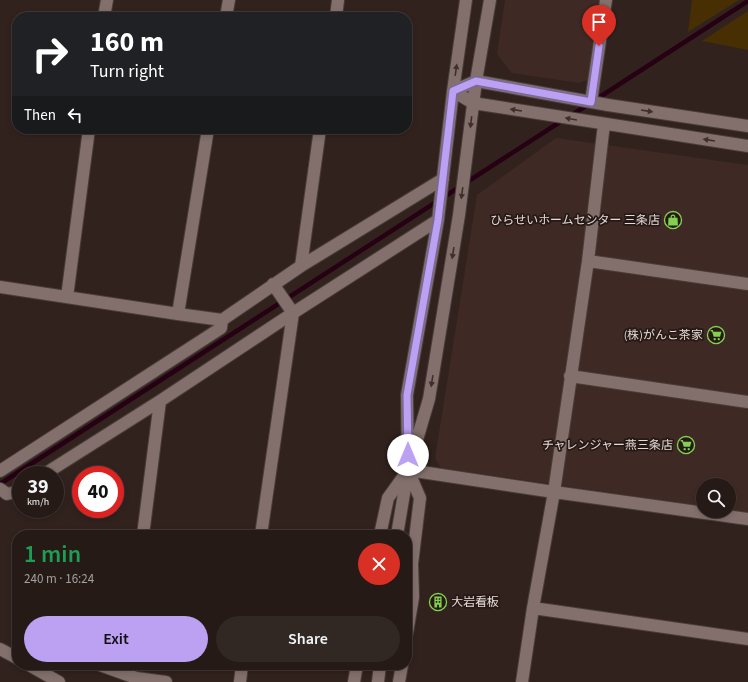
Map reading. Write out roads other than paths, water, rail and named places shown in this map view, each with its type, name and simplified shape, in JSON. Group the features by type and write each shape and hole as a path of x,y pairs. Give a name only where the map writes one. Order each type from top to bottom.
{"street":[{"path":"105,12 107,0"},
{"path":"227,12 229,0"},
{"path":"337,12 338,0"},
{"path":"412,603 412,564 420,498 408,470 407,395 438,220 453,91 466,0"},
{"path":"398,530 408,470 429,399 459,215 476,81 490,0"},
{"path":"592,97 606,0"},
{"path":"453,91 476,81 576,99 592,97 608,105 748,126"},
{"path":"453,91 473,103 748,146"},
{"path":"522,682 533,608 554,492 588,261 604,124"},
{"path":"67,297 88,134"},
{"path":"178,314 207,134"},
{"path":"300,266 319,134"},
{"path":"0,287 222,320 276,288 300,266 443,179"},
{"path":"57,466 160,401 292,311 438,220"},
{"path":"588,261 748,284"},
{"path":"262,530 292,311 276,288"},
{"path":"0,471 221,328 222,320"},
{"path":"570,376 748,402"},
{"path":"144,530 160,401"},
{"path":"408,470 748,519"},
{"path":"381,530 388,498 408,470"},
{"path":"1,490 7,494 12,493"},
{"path":"533,608 748,639"},
{"path":"0,649 12,655"},
{"path":"38,670 59,682"},
{"path":"126,670 136,678 166,682"},
{"path":"240,682 241,670"},
{"path":"354,682 356,670"},
{"path":"378,682 379,670"},
{"path":"400,682 401,670"}],"waterway":[{"path":"595,100 748,1"},
{"path":"570,116 589,104"},
{"path":"0,484 563,120"}],"place":[{"name":"ひらせいホームセンター 三条店","path":"673,220"},
{"name":"(株)がんこ茶家","path":"716,335"},
{"name":"チャレンジャー燕三条店","path":"686,445"},
{"name":"大岩看板","path":"438,602"}]}
